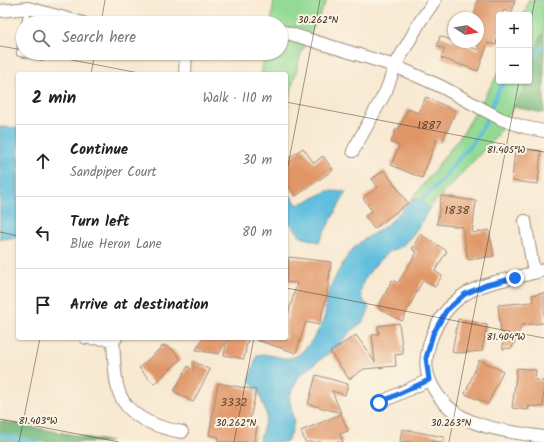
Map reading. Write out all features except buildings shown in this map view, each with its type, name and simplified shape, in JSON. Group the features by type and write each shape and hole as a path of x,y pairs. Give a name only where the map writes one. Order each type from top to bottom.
{"street":[{"path":"353,151 386,91 395,66 421,20 435,0"},
{"path":"0,11 28,8 45,16"},
{"path":"288,33 395,66 442,87 501,119 524,127 544,131"},
{"path":"185,72 186,60"},
{"path":"525,222 539,271 486,285 465,294 446,311 433,334 426,358 429,380 439,398 451,409 468,420 495,429 544,437"},
{"path":"114,340 117,386 126,406 137,416 162,428 182,432"},
{"path":"379,403 429,380"}],"lane":[{"path":"26,16 28,8"}],"green space":[{"path":"274,0 327,0 301,53 288,102 288,72 261,72 264,60 288,60 288,16 272,16"},
{"path":"528,0 544,0 544,36 541,35 532,65 532,12 525,12"},
{"path":"541,35 544,36 544,113 514,107 525,89 526,84 532,84 532,65"},
{"path":"496,77 496,84 526,84 525,89 496,137 429,208 421,201 412,199 465,130"},
{"path":"0,421 111,442 0,442"}],"water":[{"path":"0,127 16,128 16,237 0,239"},
{"path":"328,191 346,192 319,242 301,237 288,221 288,192 298,205"},
{"path":"412,199 421,201 429,208 421,223 402,246 384,256 369,272 362,285 361,291 362,299 368,305 368,312 364,321 350,332 338,346 299,376 289,397 294,422 291,434 286,442 259,442 267,416 259,392 249,381 257,355 266,354 282,358 291,358 305,349 314,338 324,319 330,289 345,260 355,247 389,223"}],"waterway":[{"path":"532,57 544,46"},
{"path":"421,201 444,178 458,159 472,144 484,125 499,89 503,84"},
{"path":"0,435 37,442"}],"route":[{"path":"379,403 429,380 426,358 433,334 446,311 465,294 486,285 515,278"}]}
